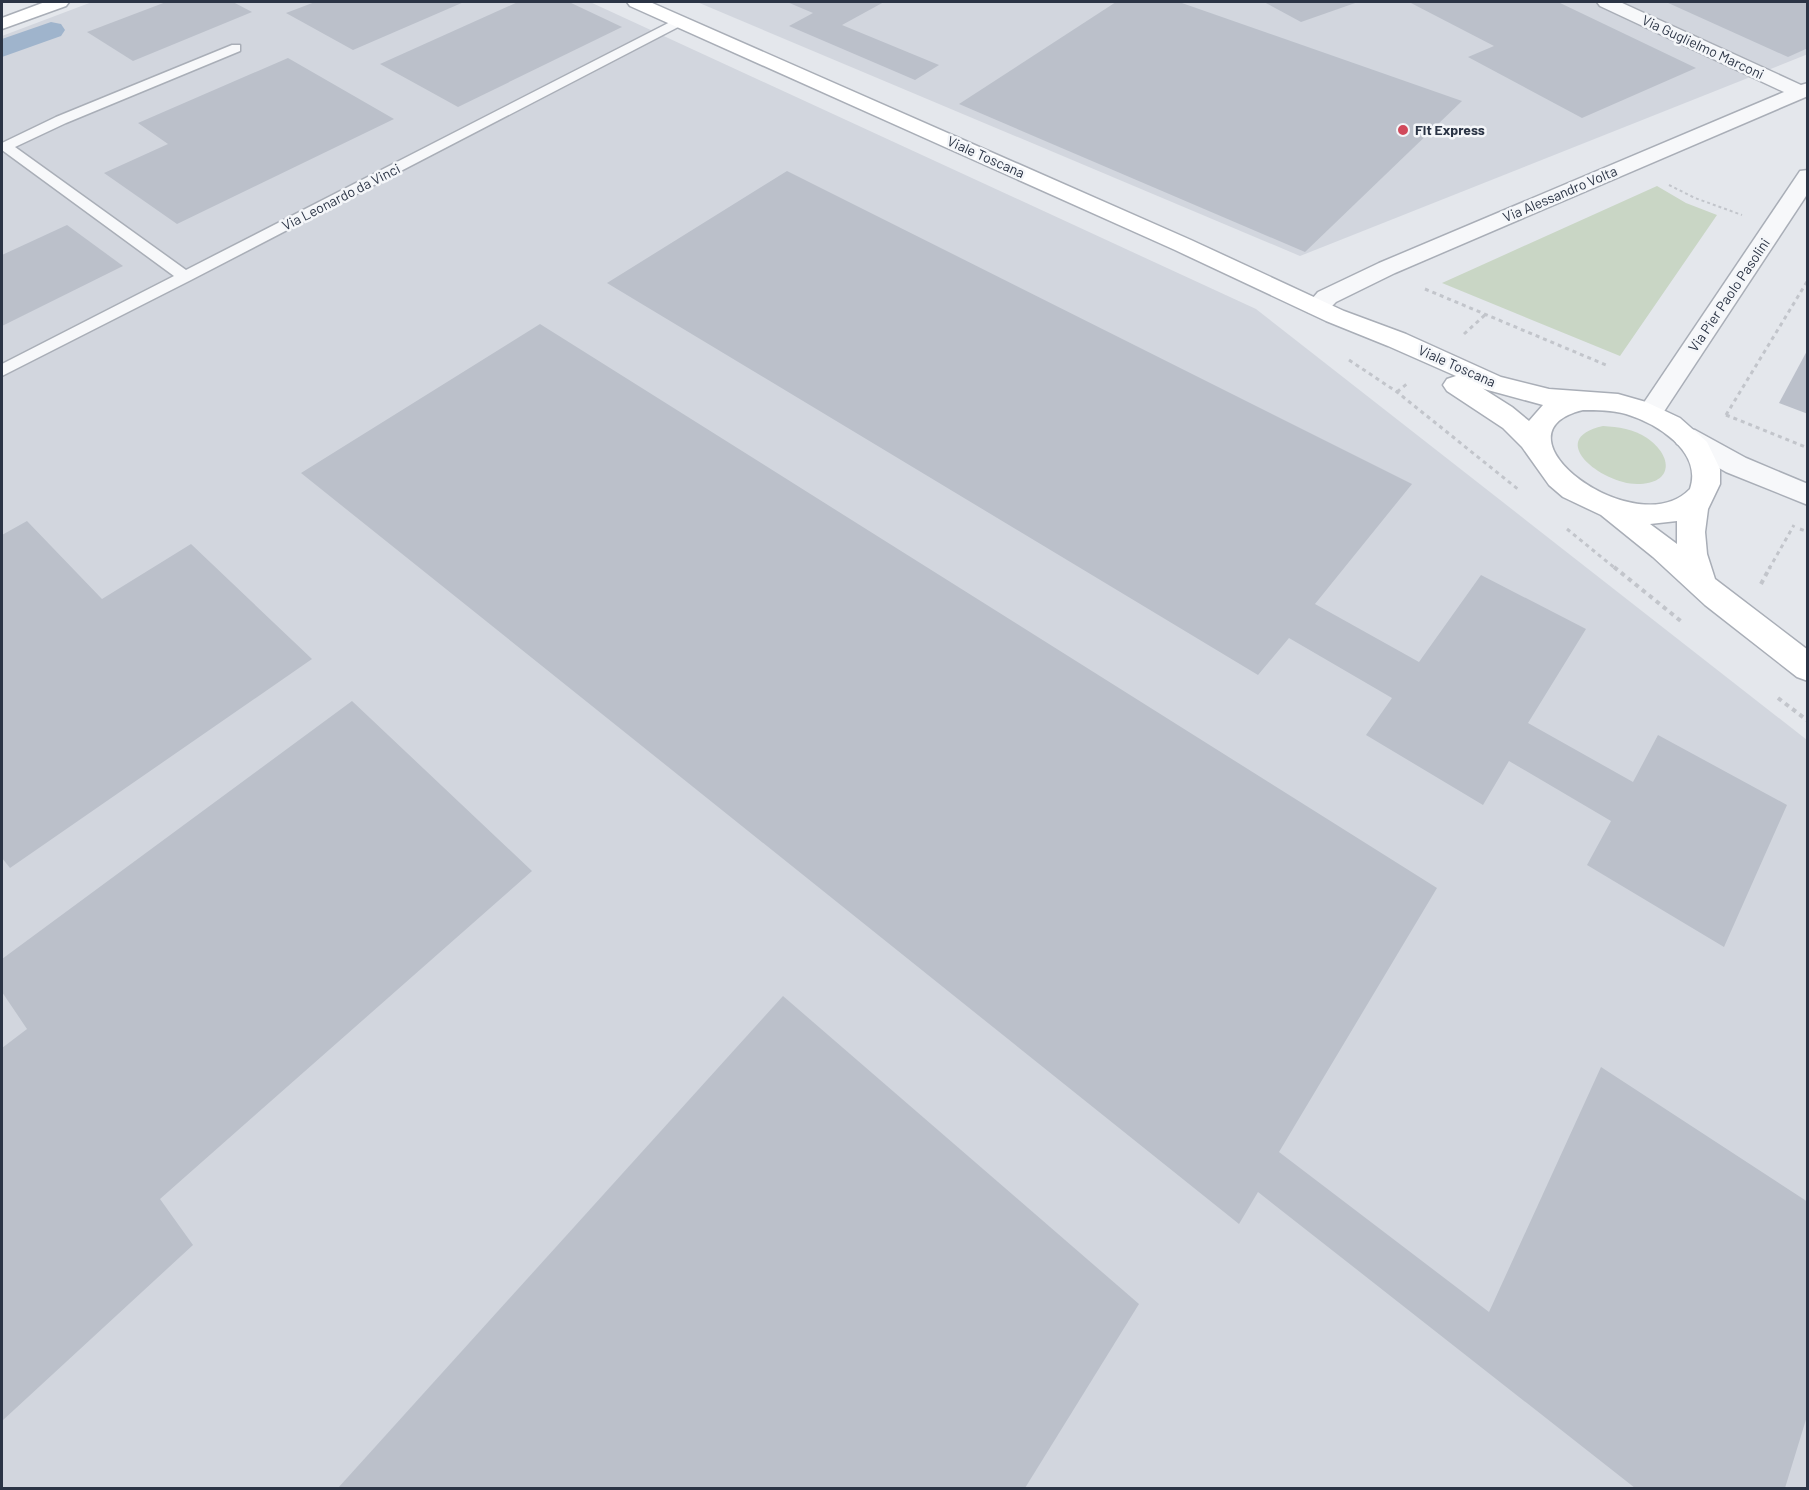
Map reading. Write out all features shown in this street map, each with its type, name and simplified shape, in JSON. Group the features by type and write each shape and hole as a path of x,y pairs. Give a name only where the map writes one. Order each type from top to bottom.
{"street":[{"path":"2,24 60,2"},
{"name":"Viale Toscana","path":"636,2 1326,311 1508,388 1549,398 1583,401"},
{"name":"Via Guglielmo Marconi","path":"1606,2 1804,91"},
{"name":"Via Alessandro Volta","path":"1326,311 1327,297 1387,268 1804,91"},
{"name":"Via Pier Paolo Pasolini","path":"1650,413 1808,176"},
{"name":"Viale Toscana","path":"1326,311 1378,346 1467,392 1500,412 1526,434 1539,453"},
{"path":"1807,495 1736,465 1686,437 1650,413 1620,404 1583,401 1562,405 1544,417 1538,425 1536,435 1539,453 1562,482 1628,521 1705,587 1808,668"},
{"path":"1686,437 1702,457 1707,475 1689,529 1693,559 1705,587"},
{"path":"1589,498 1620,510 1648,514 1679,510 1702,492 1762,486 1807,495"}],"lane":[{"name":"Via Leonardo da Vinci","path":"2,371 680,21"},
{"path":"186,277 5,146 61,120 236,48"}],"path":[{"path":"1633,162 1659,180 1695,198 1774,226"},
{"path":"1387,268 1417,286 1665,391"},
{"path":"1808,280 1726,415 1808,448"},
{"path":"1397,393 1527,497"},
{"path":"1758,589 1794,526 1807,495"},
{"path":"1564,527 1684,624"},
{"path":"1772,694 1808,721"}],"shaded area":[{"path":"92,2 590,2 1256,309 1807,740 1807,1488 2,1488 2,36"},
{"path":"697,2 1807,2 1808,54 1300,256"}],"green space":[{"path":"1657,186 1686,203 1717,215 1620,356 1442,283"},
{"path":"1603,426 1631,431 1642,435 1656,445 1665,460 1666,468 1663,474 1649,483 1637,484 1609,477 1595,469 1585,460 1579,450 1578,441 1586,432"}],"building":[{"path":"166,2 233,2 252,12 133,61 87,32"},
{"path":"315,2 464,2 353,50 286,13"},
{"path":"518,2 569,2 622,27 458,107 380,64"},
{"path":"787,2 884,2 842,25 939,65 915,80 789,26 813,13"},
{"path":"1116,2 1179,2 1462,101 1305,252 959,104"},
{"path":"1264,2 1358,2 1301,22"},
{"path":"1409,2 1558,2 1696,68 1582,118 1468,57 1494,46"},
{"path":"1666,2 1808,2 1808,48 1788,57"},
{"path":"288,58 394,119 177,224 104,173 168,144 138,123"},
{"path":"787,171 1412,484 1315,604 1419,662 1481,575 1586,629 1528,723 1633,782 1658,735 1787,805 1724,947 1587,865 1611,821 1509,761 1483,805 1366,735 1392,698 1289,638 1258,675 607,283"},
{"path":"67,225 123,266 2,326 2,255"},
{"path":"540,324 1437,888 1279,1152 1489,1312 1601,1067 1808,1202 1808,1413 1785,1488 1635,1488 1258,1192 1239,1224 301,473"},
{"path":"1808,349 1808,414 1779,403"},
{"path":"27,521 102,599 191,544 312,659 10,868 2,858 2,535"},
{"path":"352,701 532,871 160,1199 193,1245 2,1421 2,1048 27,1029 2,992 2,959"},
{"path":"783,996 1139,1304 1025,1488 338,1488"}],"waterway":[{"path":"2,49 51,30"}],"place":[{"name":"Fit Express","path":"1403,130"}]}
